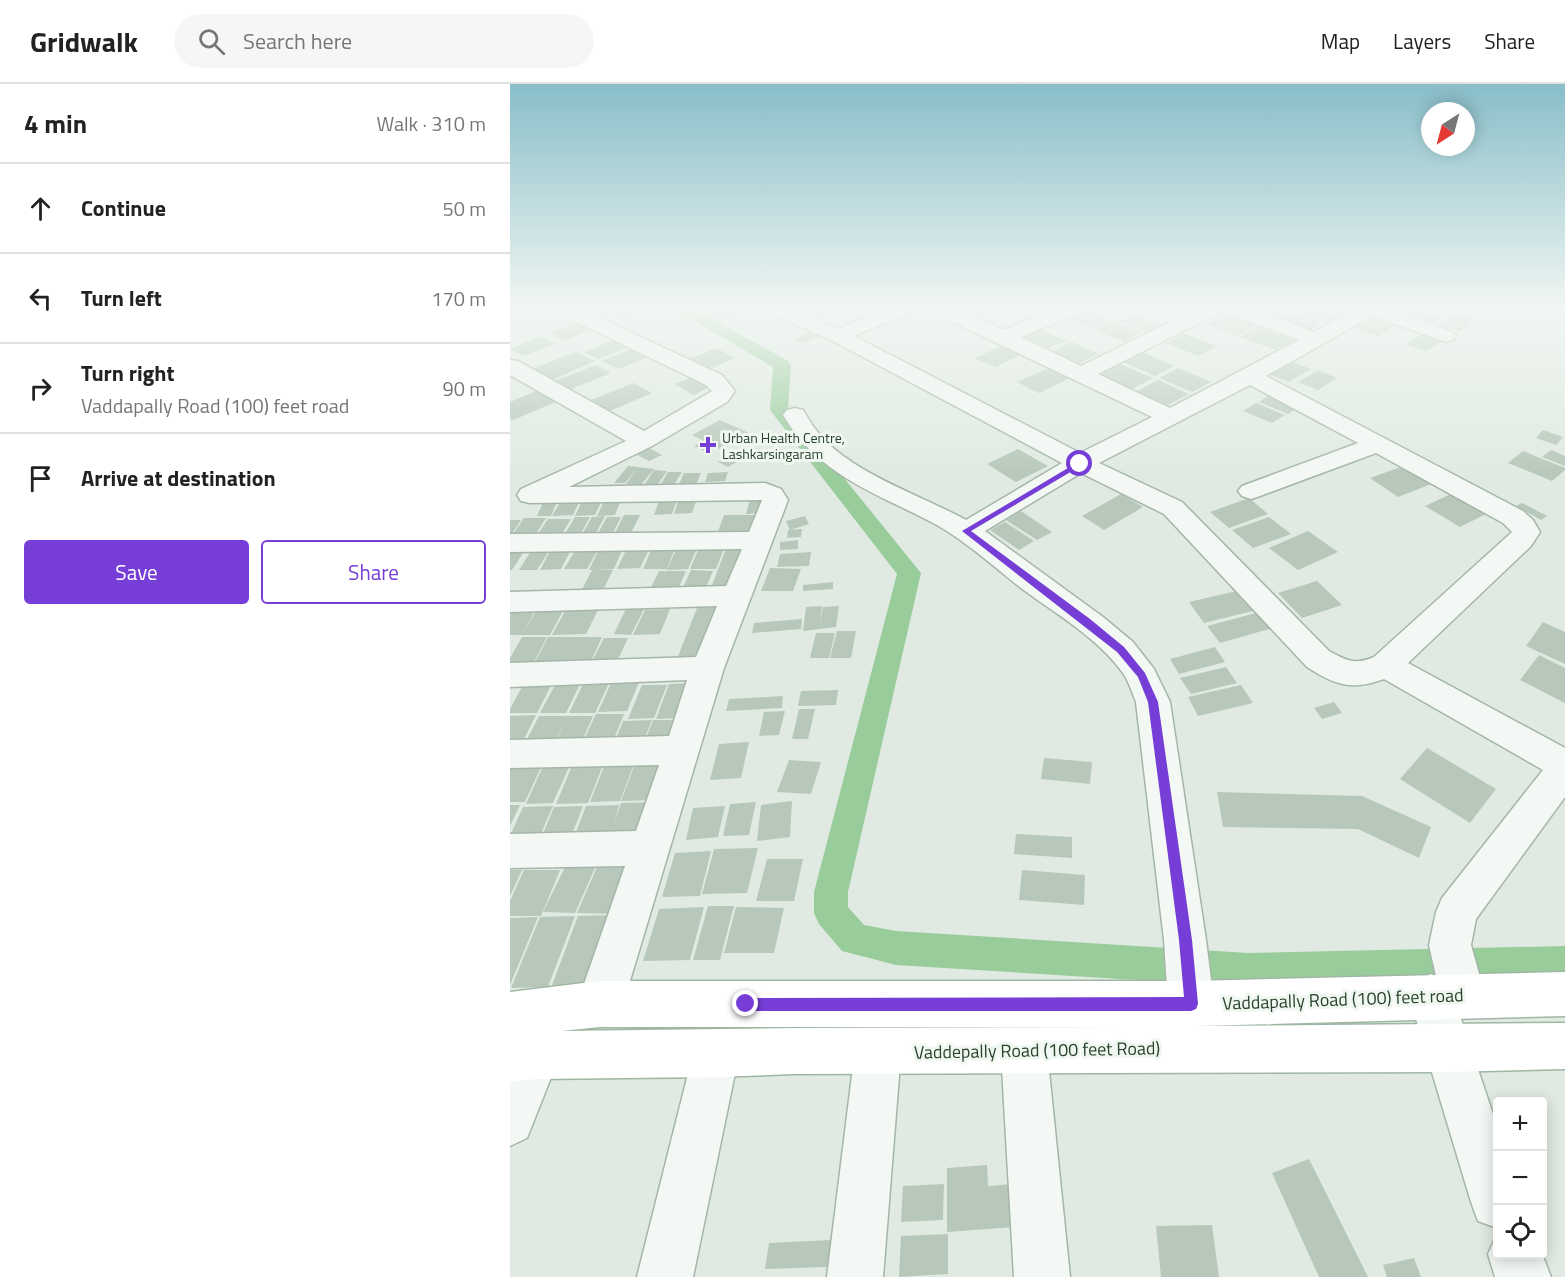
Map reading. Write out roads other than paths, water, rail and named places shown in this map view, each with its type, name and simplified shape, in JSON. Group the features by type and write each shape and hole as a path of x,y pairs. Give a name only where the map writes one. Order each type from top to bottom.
{"main road":[{"name":"Vaddapally Road (100) feet road","path":"510,1015 600,1004 849,1003 1191,994 1451,979 1565,994"},
{"name":"Vaddepally Road (100 feet Road)","path":"523,1057 870,1051 1446,1049 1565,1046"}],"street":[{"path":"520,500 644,441 719,397 724,391 714,380 682,365"},
{"path":"892,365 1080,464 1173,508 1318,659 1340,673 1360,676 1385,665 1521,540 1526,532 1513,517 1250,376"},
{"path":"1062,365 1171,417"},
{"path":"1081,374 1100,365"},
{"path":"966,531 1080,464 1271,365"},
{"path":"510,366 644,441"},
{"path":"795,415 801,430 824,453 966,531 1086,621 1120,650 1142,676 1153,702 1191,994"},
{"path":"1251,491 1378,444"},
{"path":"520,500 765,491 775,500 708,668 600,1004"},
{"path":"510,543 760,540"},
{"path":"510,602 738,596"},
{"path":"1385,665 1565,767 1457,912 1446,1049 1493,1190"},
{"path":"510,675 708,668"},
{"path":"510,754 683,750"},
{"path":"510,852 649,848"},
{"path":"1024,1050 1042,1277"},
{"path":"855,1277 870,1051"},
{"path":"665,1277 732,1053"},
{"path":"510,1121 523,1057"},
{"path":"1517,1259 1523,1277"}],"waterway":[{"path":"781,365 779,410 909,573 831,892 831,913 854,939 896,948 1249,970 1565,963"}],"place":[{"name":"Urban Health Centre, Lashkarsingaram","path":"708,445"}]}
